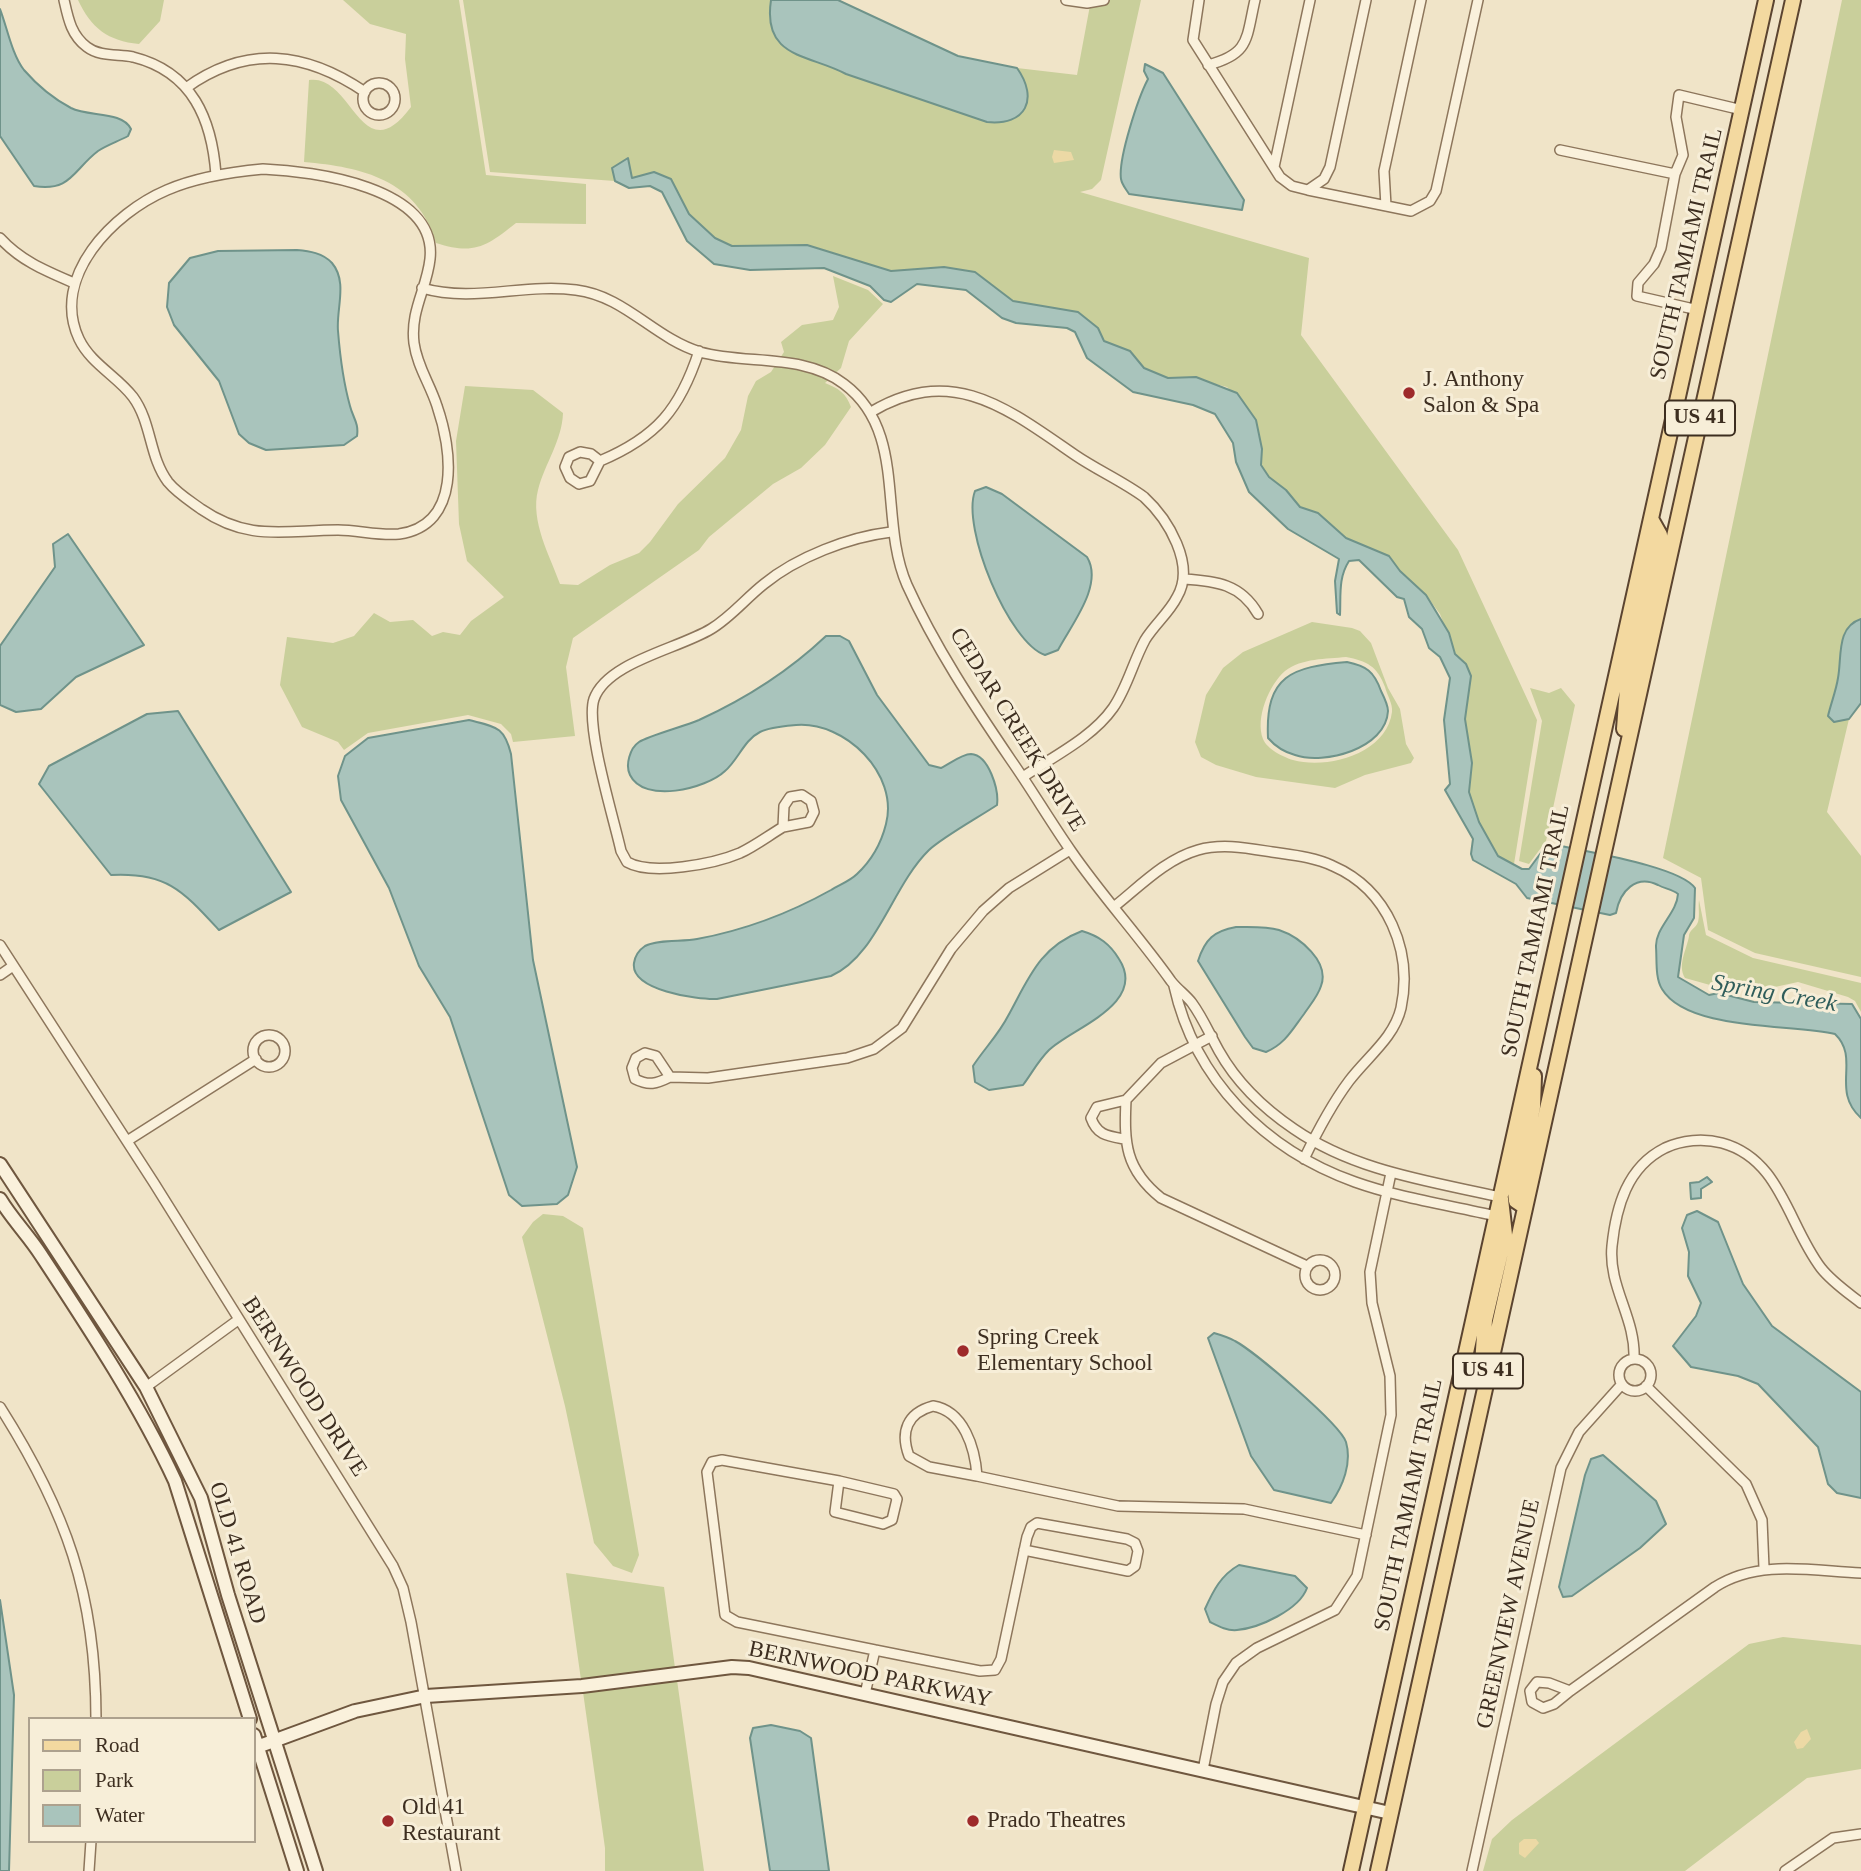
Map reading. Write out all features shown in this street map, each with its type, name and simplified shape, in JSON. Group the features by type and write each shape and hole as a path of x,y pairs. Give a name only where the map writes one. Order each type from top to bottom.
{"main road":[{"name":"SOUTH TAMIAMI TRAIL","path":"1350,1871 1766,0"},
{"name":"SOUTH TAMIAMI TRAIL","path":"1378,1871 1793,0"},
{"path":"1620,776 1627,688 1660,535 1651,519"},
{"path":"1524,1208 1516,1201 1515,1192 1533,1107 1535,1040"},
{"path":"1480,1408 1485,1320 1505,1235 1505,1217 1500,1197"}],"street":[{"path":"64,0 71,27 86,46 95,52 148,62 172,75 186,88 205,113 213,139 216,175"},
{"path":"1066,0 1087,3 1104,0"},
{"path":"1199,0 1193,40 1285,181 1308,190 1411,211 1422,208 1436,191 1478,0"},
{"path":"1208,65 1237,55 1244,45 1255,0"},
{"path":"1274,167 1310,0"},
{"path":"1308,190 1324,178 1330,167 1366,0"},
{"path":"1386,206 1384,171 1422,0"},
{"path":"186,88 210,72 222,68 257,60 291,58 324,67 365,92"},
{"path":"1698,310 1637,296 1637,283 1654,264 1661,248 1675,174 1684,155 1676,117 1679,95 1742,110"},
{"path":"1560,150 1675,174"},
{"path":"263,169 309,172 353,183 397,202 415,216 428,235 430,258 415,312 413,337 421,370 440,415 449,463 445,498 431,519 411,531 388,534 341,530 248,531 227,525 186,498 168,481 156,461 148,428 139,406 125,387 92,358 78,337 71,306 74,283 95,247 133,210 169,189 216,175 263,169"},
{"path":"0,238 13,253 30,264 74,283"},
{"name":"CEDAR CREEK DRIVE","path":"422,288 453,295 549,288 586,291 620,304 657,333 699,351 824,372 854,392 871,412 886,456 891,532 908,587 954,675 1070,850 1173,985 1195,1007 1235,1075 1258,1101 1312,1141 1391,1173 1500,1197"},
{"path":"600,461 632,447 670,414 684,394 699,351"},
{"path":"871,412 901,395 940,389 980,399 1022,417 1152,504 1177,546 1184,579 1178,596 1144,642 1121,694 1105,718 1023,777"},
{"path":"783,827 747,849 724,858 648,870 627,862 621,851 593,725 593,702 597,692 612,675 710,629 766,582 787,569 863,537 891,532"},
{"path":"1184,579 1221,582 1251,603 1258,614"},
{"path":"1115,906 1174,860 1198,850 1225,846 1325,862 1346,872 1381,906 1394,926 1402,952 1401,1007 1391,1031 1348,1082 1304,1158"},
{"path":"670,1077 708,1078 847,1058 874,1049 902,1028 951,949 983,911 1009,888 1070,850"},
{"name":"BERNWOOD DRIVE","path":"0,946 127,1141 393,1566 403,1588 426,1696 456,1871"},
{"path":"0,975 13,966"},
{"name":"CEDAR CREEK DRIVE","path":"1173,985 1178,1007 1207,1069 1237,1108 1274,1139 1331,1173 1386,1191 1496,1216"},
{"path":"1124,1139 1103,1136 1095,1129 1091,1118 1097,1107 1126,1100 1161,1063 1212,1036"},
{"path":"127,1141 256,1059"},
{"path":"1126,1100 1124,1139 1136,1171 1161,1198 1307,1266"},
{"path":"1634,1359 1633,1328 1611,1269 1615,1223 1622,1198 1633,1175 1651,1157 1681,1142 1717,1141 1752,1157 1770,1176 1821,1268 1861,1303"},
{"name":"OLD 41 ROAD","path":"0,1164 146,1387 201,1498 316,1871"},
{"path":"1203,1770 1216,1704 1229,1672 1245,1655 1335,1610 1344,1600 1357,1576 1391,1415 1390,1376 1373,1311 1370,1272 1391,1173"},
{"name":"OLD 41 ROAD","path":"0,1199 40,1253 132,1396 175,1481 249,1717"},
{"path":"132,1396 238,1320"},
{"path":"1634,1359 1645,1362 1649,1369 1646,1386 1633,1391 1622,1384 1621,1368 1634,1359"},
{"name":"GREENVIEW AVENUE","path":"1472,1871 1562,1468 1579,1432 1622,1384"},
{"path":"1646,1386 1746,1484 1762,1520 1764,1568"},
{"path":"978,1476 975,1457 955,1416 945,1408 933,1406 920,1409 910,1418 905,1430 909,1456 929,1467 1118,1506 1244,1509 1366,1535"},
{"path":"0,1408 54,1501 80,1574 95,1652 96,1717"},
{"path":"839,1481 835,1512 884,1524 892,1520 897,1499 894,1494 839,1481 722,1460 709,1464 707,1477 725,1615 737,1622 980,1671 995,1670 1001,1660 1024,1550 1031,1527 1041,1522 1127,1539 1135,1543 1138,1551 1134,1568 1125,1571 1024,1550"},
{"path":"1570,1691 1726,1580 1764,1568 1861,1573"},
{"path":"864,1694 875,1650"},
{"name":"BERNWOOD PARKWAY","path":"256,1745 275,1743 355,1711 426,1696 582,1686 732,1667 864,1694 1390,1813"},
{"path":"256,1751 297,1871"},
{"path":"1784,1871 1833,1838 1861,1834"},
{"path":"89,1871 91,1843"}],"green space":[{"path":"78,0 164,0 160,21 139,44 118,40 102,31 89,18"},
{"path":"343,0 459,0 486,175 586,184 586,224 516,223 488,243 470,248 449,247 436,243 428,222 416,204 385,181 347,168 304,162 309,80 324,82 336,91 368,126 380,130 394,125 411,107 405,59 406,34 370,24"},
{"path":"463,0 838,0 958,56 1017,68 1077,75 1091,0 1141,0 1101,180 1092,189 1080,192 1309,258 1301,335 1458,550 1537,720 1514,864 1498,856 1479,822 1469,792 1472,763 1465,719 1471,676 1466,664 1455,654 1440,614 1426,595 1380,552 1346,538 1318,513 1300,508 1286,490 1269,477 1261,465 1262,449 1256,420 1227,387 1188,377 1168,378 1144,368 1130,351 1104,341 1098,328 1058,309 1013,301 959,269 936,267 891,271 807,245 732,246 715,238 688,214 654,172 632,178 628,159 612,168 615,181 490,172"},
{"path":"1842,0 1861,0 1861,703 1849,719 1827,812 1861,856 1861,977 1755,953 1708,930 1701,878 1663,858"},
{"path":"833,276 868,290 883,304 849,341 841,368 825,383 841,392 851,407 825,445 801,468 773,484 709,537 699,550 573,638 566,667 575,736 513,742 511,734 501,724 468,715 368,733 344,750 338,742 302,727 280,685 287,637 333,643 354,636 374,613 390,622 413,620 432,636 443,632 460,635 471,621 504,597 467,561 459,524 456,441 465,386 533,390 563,413 560,433 538,490 537,514 542,538 560,584 578,585 610,565 639,553 678,504 725,458 741,430 748,396 756,381 771,372 784,352 781,342 802,325 833,320 839,307"},
{"path":"1312,622 1360,631 1371,643 1388,688 1400,709 1406,744 1414,758 1411,763 1365,775 1335,788 1256,777 1216,765 1201,757 1195,742 1206,695 1223,668 1243,652","holes":["1346,657 1375,669 1391,703 1392,712 1388,726 1379,738 1354,755 1323,762 1293,760 1268,746 1261,731 1262,712 1279,677 1292,667 1314,660"]},
{"path":"1530,688 1549,693 1561,688 1575,705 1546,841 1529,864 1519,861 1542,721"},
{"path":"1699,900 1706,935 1753,958 1861,983 1861,1012 1855,1001 1848,997 1798,982 1761,990 1710,985 1685,978 1682,962 1689,934 1698,922"},
{"path":"543,1214 563,1216 583,1228 639,1555 632,1573 613,1566 594,1543 565,1406 522,1237"},
{"path":"566,1573 664,1587 675,1668 581,1680"},
{"path":"1783,1637 1861,1645 1861,1769 1807,1778 1685,1871 1483,1871 1492,1839 1512,1820 1749,1644"},
{"path":"677,1680 704,1871 605,1871 605,1848 583,1692"}],"sand":[{"path":"1054,150 1071,152 1074,160 1054,163"},
{"path":"1807,1729 1811,1739 1803,1748 1797,1749 1794,1742 1801,1732"},
{"path":"1524,1839 1536,1839 1539,1843 1525,1858 1519,1854 1519,1843"}],"water":[{"path":"771,0 838,0 958,56 1017,68 1027,90 1025,108 1011,120 987,122 846,74 791,52 774,34 770,19"},
{"path":"0,9 20,64 40,86 71,108 120,119 131,129 128,136 98,151 64,183 56,186 34,186 0,136"},
{"path":"1145,64 1163,73 1244,200 1242,210 1129,194 1125,189 1121,170 1134,114 1148,79 1144,71"},
{"path":"628,158 632,178 654,172 671,179 689,214 715,238 732,246 807,245 891,271 944,267 975,272 1013,301 1078,312 1098,328 1104,341 1130,351 1144,368 1168,378 1196,377 1237,393 1256,420 1262,449 1261,465 1269,477 1286,490 1300,507 1318,513 1346,538 1389,556 1400,571 1426,595 1449,633 1455,654 1466,664 1471,676 1465,719 1472,763 1469,792 1479,822 1498,856 1522,869 1529,869 1546,846 1557,845 1652,867 1686,880 1695,888 1694,918 1684,935 1678,977 1709,995 1719,993 1754,1002 1852,1004 1861,1019 1861,1118 1848,1097 1846,1054 1835,1034 1716,1019 1675,1003 1662,989 1657,974 1657,940 1677,901 1676,892 1650,882 1636,883 1621,898 1616,913 1610,915 1527,898 1516,884 1473,860 1473,839 1445,790 1450,784 1444,720 1450,678 1440,657 1429,648 1422,629 1409,617 1404,599 1397,597 1359,560 1349,561 1345,567 1340,615 1337,613 1335,581 1339,559 1288,529 1249,492 1236,462 1233,443 1215,414 1193,405 1133,392 1087,358 1075,332 1067,328 1016,323 1002,318 966,290 917,284 891,302 884,300 870,286 824,268 750,270 714,264 687,241 662,192 650,186 629,188 615,181 612,168"},
{"path":"297,250 324,257 337,270 340,287 340,350 345,387 357,436 344,445 266,450 249,443 239,434 219,381 174,325 167,307 169,283 190,258 218,251"},
{"path":"986,487 1002,494 1087,557 1091,568 1089,592 1058,650 1045,655 1031,646 1003,608 991,582 975,531 973,508 975,491"},
{"path":"68,534 144,645 76,677 41,709 16,712 0,705 0,646 55,567 53,544"},
{"path":"1861,619 1861,703 1849,719 1834,722 1828,716 1837,683 1844,636 1853,623"},
{"path":"826,636 840,636 849,641 877,695 929,765 941,768 967,754 983,760 992,774 997,805 929,850 916,865 861,953 831,976 717,999 695,998 653,987 642,980 634,963 639,951 645,946 715,935 783,914 851,879 867,863 879,845 886,824 888,805 876,770 864,754 849,741 814,726 787,726 760,732 725,771 716,778 690,788 676,791 648,789 637,784 630,775 628,762 631,752 639,742 699,720 733,703 782,672"},
{"path":"1347,662 1359,665 1372,674 1386,701 1388,711 1385,724 1377,735 1352,751 1321,758 1291,754 1268,738 1271,700 1286,678 1311,667"},
{"path":"178,711 291,892 219,930 195,905 172,887 146,877 111,875 39,784 49,766 147,714"},
{"path":"469,720 498,729 511,754 533,960 577,1167 568,1195 557,1204 522,1206 509,1195 450,1017 419,966 389,888 341,800 338,776 345,756 368,738"},
{"path":"1236,927 1269,928 1287,933 1304,944 1321,968 1323,977 1314,1000 1288,1036 1266,1052 1253,1048 1198,961 1211,937"},
{"path":"1082,931 1104,941 1119,959 1125,975 1124,989 1116,1002 1049,1050 1023,1085 989,1090 975,1082 973,1066 1004,1023 1036,966 1055,946"},
{"path":"1707,1177 1712,1182 1701,1189 1701,1198 1691,1199 1690,1183"},
{"path":"1697,1211 1718,1222 1743,1284 1772,1326 1861,1392 1861,1498 1837,1493 1828,1484 1818,1447 1758,1384 1738,1376 1691,1367 1673,1346 1696,1316 1701,1303 1688,1276 1689,1252 1682,1228 1687,1215"},
{"path":"1214,1333 1235,1341 1260,1358 1340,1433 1348,1450 1347,1466 1343,1482 1331,1503 1274,1490 1251,1456 1208,1338"},
{"path":"1603,1455 1656,1501 1666,1524 1640,1548 1572,1596 1563,1597 1559,1587 1585,1475 1591,1459"},
{"path":"1239,1565 1295,1576 1307,1588 1296,1604 1267,1622 1246,1629 1223,1628 1210,1622 1205,1609 1222,1579"},
{"path":"0,1600 14,1695 9,1871 0,1871"},
{"path":"771,1725 800,1731 811,1738 829,1871 770,1871 750,1738 753,1728"}],"place":[{"name":"J. Anthony Salon & Spa","path":"1409,393"},
{"name":"Spring Creek Elementary School","path":"963,1351"},
{"name":"Old 41 Restaurant","path":"388,1821"},
{"name":"Prado Theatres","path":"973,1821"}],"water label":[{"name":"Spring Creek","path":"1774,994"}]}
